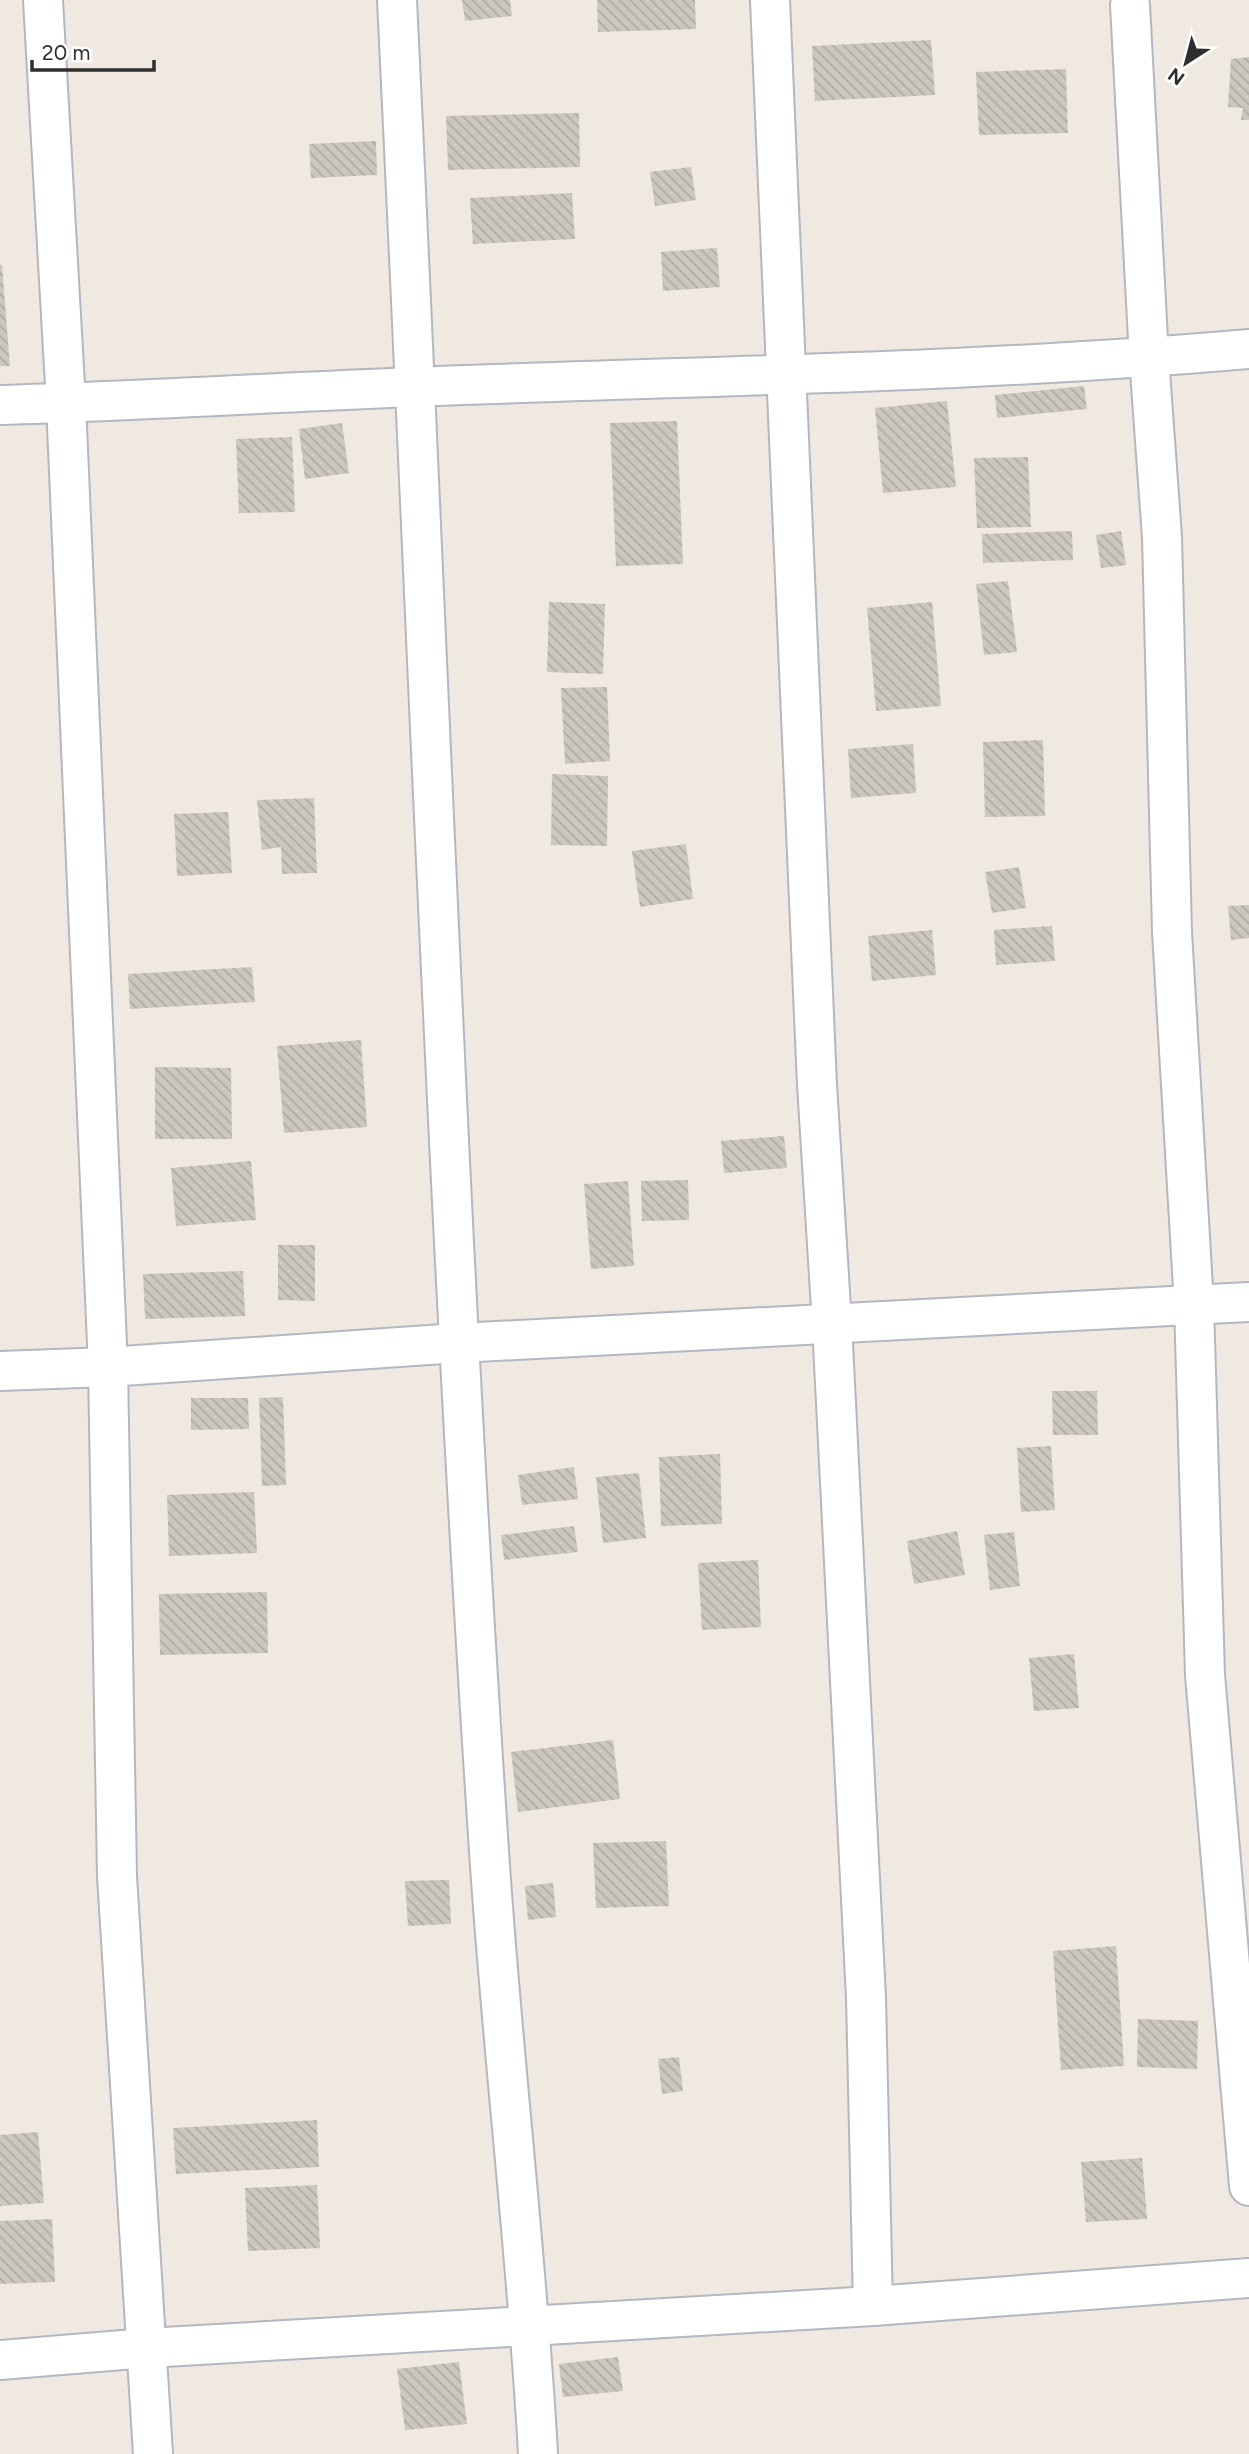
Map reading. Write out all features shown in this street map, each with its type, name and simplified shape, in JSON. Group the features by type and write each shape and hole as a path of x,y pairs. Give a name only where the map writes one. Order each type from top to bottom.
{"street":[{"path":"43,0 66,403 108,1367 117,1876 153,2454"},
{"path":"397,0 458,1343 489,1857 531,2326 538,2454"},
{"path":"770,0 816,1058 866,1998 873,2306"},
{"path":"1129,5 1162,537 1172,932 1194,1305 1205,1675 1249,2186"},
{"path":"0,405 1149,358 1249,349"},
{"path":"0,1371 108,1367 458,1343 1249,1302"},
{"path":"0,2360 147,2348 873,2306 1249,2278"}],"building":[{"path":"462,0 510,0 512,16 465,21"},
{"path":"597,0 695,0 696,29 598,32"},
{"path":"931,40 935,95 815,101 812,46"},
{"path":"1249,57 1249,120 1241,120 1243,108 1228,107 1231,59"},
{"path":"1066,69 1068,133 979,135 976,72"},
{"path":"579,113 580,167 448,170 446,116"},
{"path":"376,141 377,175 311,178 309,144"},
{"path":"691,167 696,200 655,206 650,172"},
{"path":"572,193 575,239 473,244 470,198"},
{"path":"717,248 720,287 663,291 661,252"},
{"path":"2,265 10,366 0,366"},
{"path":"1084,386 1087,409 997,418 995,395"},
{"path":"947,401 956,487 883,493 875,408"},
{"path":"677,421 683,564 616,566 610,423"},
{"path":"342,423 349,473 305,479 299,429"},
{"path":"292,437 295,512 239,513 236,439"},
{"path":"1028,457 1031,527 977,528 974,458"},
{"path":"1072,531 1073,560 983,563 982,534"},
{"path":"1121,531 1126,565 1101,568 1096,535"},
{"path":"1008,581 1017,652 984,655 976,584"},
{"path":"549,602 605,604 603,674 547,672"},
{"path":"932,602 941,706 876,711 867,608"},
{"path":"607,687 610,761 565,764 561,688"},
{"path":"1043,740 1045,816 985,817 983,742"},
{"path":"913,744 916,793 851,798 848,749"},
{"path":"552,774 608,776 607,846 551,845"},
{"path":"314,798 317,873 282,874 281,847 262,850 257,800"},
{"path":"228,812 232,873 177,876 174,814"},
{"path":"686,844 693,899 640,907 632,851"},
{"path":"1019,867 1026,908 992,913 985,872"},
{"path":"1249,905 1249,938 1231,940 1228,906"},
{"path":"1052,926 1055,961 996,965 994,930"},
{"path":"932,930 936,975 872,981 868,936"},
{"path":"252,967 255,1002 130,1009 128,974"},
{"path":"361,1040 367,1127 284,1133 277,1046"},
{"path":"155,1067 231,1068 232,1139 155,1139"},
{"path":"784,1136 787,1168 724,1173 721,1141"},
{"path":"251,1161 256,1220 176,1226 171,1168"},
{"path":"688,1180 689,1220 642,1221 641,1181"},
{"path":"628,1181 634,1266 591,1269 584,1184"},
{"path":"278,1245 315,1245 315,1301 278,1300"},
{"path":"243,1271 245,1316 145,1319 143,1274"},
{"path":"1052,1391 1097,1391 1098,1435 1053,1435"},
{"path":"283,1397 286,1485 262,1486 259,1398"},
{"path":"191,1398 248,1398 249,1429 191,1430"},
{"path":"1051,1446 1055,1510 1021,1512 1017,1448"},
{"path":"720,1454 722,1524 661,1526 659,1457"},
{"path":"574,1467 578,1499 522,1505 518,1475"},
{"path":"639,1473 646,1538 603,1543 596,1477"},
{"path":"254,1492 257,1553 169,1556 167,1495"},
{"path":"574,1526 578,1552 504,1560 501,1535"},
{"path":"957,1531 965,1575 914,1584 907,1541"},
{"path":"1014,1532 1020,1586 990,1590 984,1535"},
{"path":"758,1560 761,1627 702,1630 698,1563"},
{"path":"267,1592 268,1653 160,1655 159,1594"},
{"path":"1074,1654 1079,1708 1034,1711 1029,1658"},
{"path":"613,1740 620,1799 518,1812 511,1752"},
{"path":"666,1841 669,1906 596,1908 593,1843"},
{"path":"449,1880 451,1924 408,1926 405,1881"},
{"path":"553,1883 556,1917 528,1920 525,1886"},
{"path":"1116,1946 1124,2066 1061,2070 1053,1951"},
{"path":"1138,2019 1198,2021 1197,2069 1137,2067"},
{"path":"679,2057 683,2091 662,2094 658,2059"},
{"path":"317,2120 319,2167 176,2174 173,2128"},
{"path":"38,2132 44,2203 0,2206 0,2135"},
{"path":"1142,2158 1147,2219 1086,2222 1081,2162"},
{"path":"317,2185 320,2248 248,2251 245,2188"},
{"path":"52,2219 55,2282 0,2284 0,2221"},
{"path":"618,2357 623,2391 563,2397 559,2364"},
{"path":"459,2362 467,2424 405,2430 397,2369"}]}
